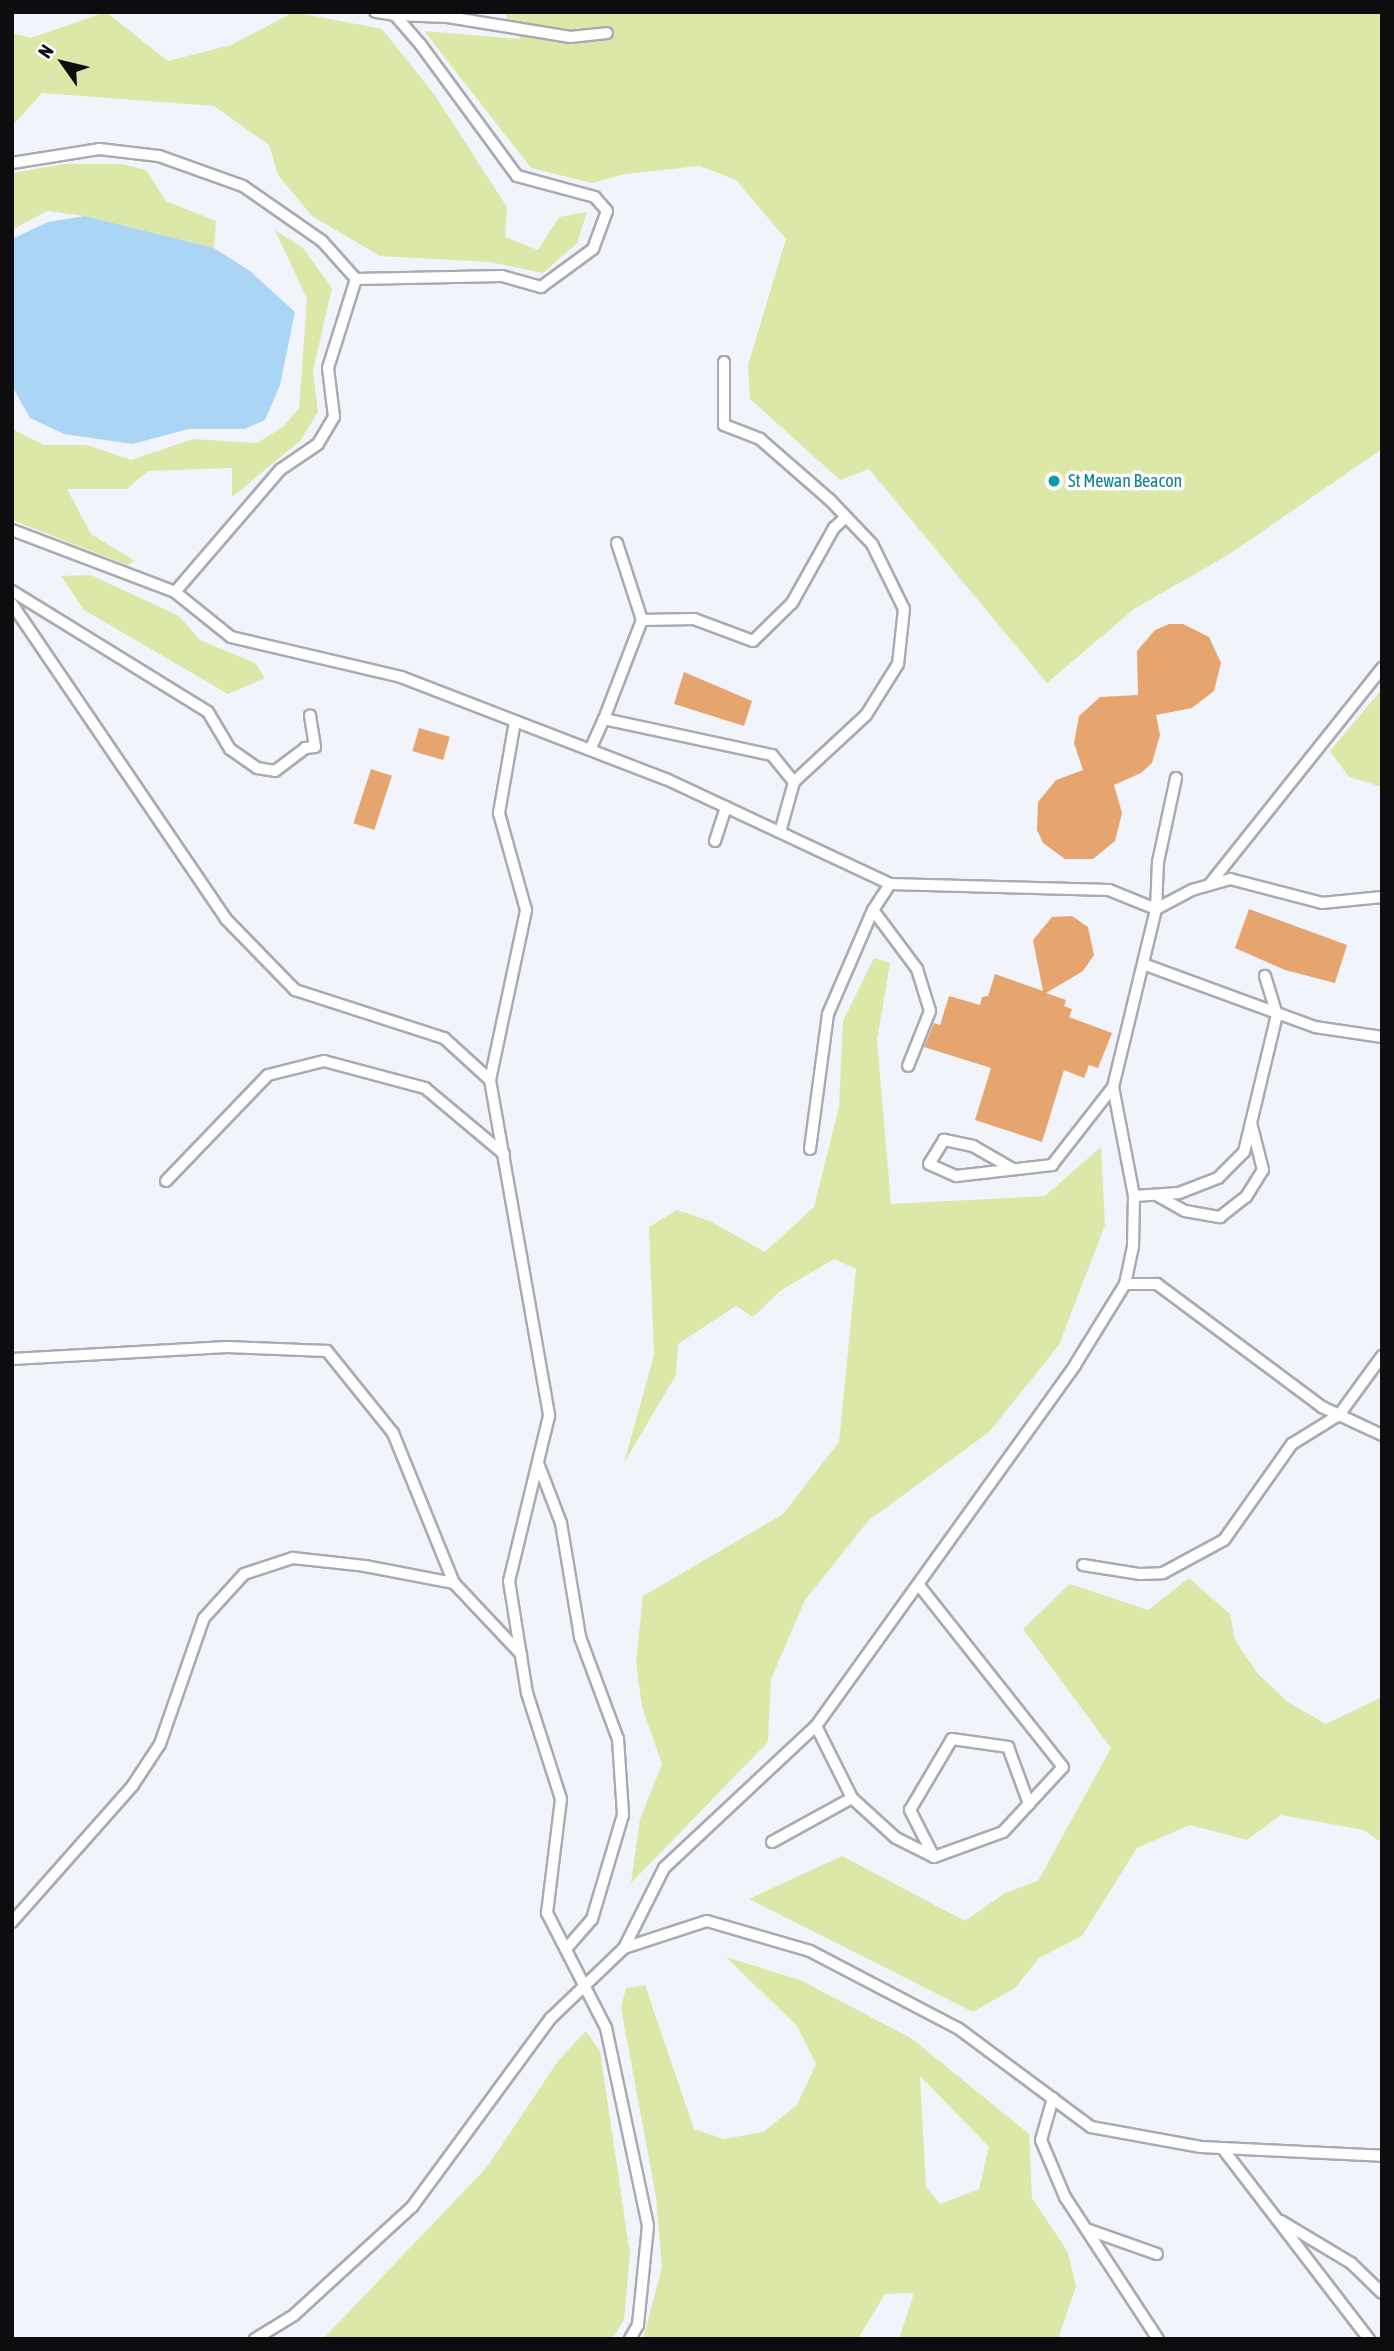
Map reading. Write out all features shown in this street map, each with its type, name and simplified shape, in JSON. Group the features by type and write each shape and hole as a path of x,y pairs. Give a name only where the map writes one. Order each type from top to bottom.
{"lane":[{"path":"375,12 395,15 448,15 569,37 607,33"},
{"path":"12,163 99,149 159,156 243,186 270,209 322,242 356,279 502,276 541,287 593,249 607,211 595,197 517,176 395,15"},
{"path":"175,592 221,534 280,470 318,444 329,426 334,417 328,368 356,279"},
{"path":"724,362 724,425 760,439 873,544 904,609 898,664 866,715 794,782 780,832"},
{"path":"642,620 694,619 753,641 792,603 834,528 846,517"},
{"path":"12,530 175,592 231,637 401,677 590,750 726,807 890,884 1109,890 1156,909 1209,885 1230,879 1322,903 1382,897"},
{"path":"590,750 642,620 617,542"},
{"path":"12,591 208,712 230,749 257,768 275,771 305,748 315,747 310,715"},
{"path":"12,604 226,919 295,990 444,1038 491,1080"},
{"path":"1209,885 1382,668"},
{"path":"604,719 772,755 794,782"},
{"path":"515,721 499,813 526,910 491,1080 549,1416 509,1581 527,1693 561,1799 547,1913 586,1984 606,2028 648,2226 638,2325 630,2339"},
{"path":"1013,1169 973,1146 944,1140 929,1164 956,1176 1052,1165 1113,1087 1156,909 1158,862 1176,778"},
{"path":"715,841 726,807"},
{"path":"810,1149 828,1014 873,910 890,884"},
{"path":"873,910 916,969 930,1011 908,1066"},
{"path":"1143,964 1315,1027 1382,1037"},
{"path":"1134,1196 1179,1194 1218,1178 1244,1152 1250,1118 1277,1015 1265,976"},
{"path":"166,1181 268,1075 324,1061 425,1088 503,1154"},
{"path":"255,2339 294,2315 411,2207 551,2018 624,1948 664,1868 816,1726 1076,1365 1125,1284 1133,1247 1134,1196 1113,1087"},
{"path":"1155,1195 1185,1211 1220,1217 1246,1197 1263,1170 1250,1118"},
{"path":"1125,1284 1157,1284 1322,1407 1382,1435"},
{"path":"12,1359 228,1347 327,1351 393,1433 454,1583 521,1654"},
{"path":"1083,1565 1140,1574 1163,1573 1224,1540 1292,1444 1339,1415 1382,1356"},
{"path":"538,1463 561,1523 580,1637 618,1739 623,1815 592,1919 566,1949"},
{"path":"12,1922 133,1785 160,1744 180,1675 204,1618 244,1574 293,1559 365,1566 454,1583"},
{"path":"816,1726 852,1798 896,1838 934,1857 1003,1832 1063,1767 918,1584"},
{"path":"934,1857 911,1810 952,1739 1008,1747 1029,1804"},
{"path":"772,1842 852,1798"},
{"path":"624,1948 707,1921 810,1951 959,2029 1091,2127 1223,2149 1382,2156"},
{"path":"1053,2098 1041,2140 1065,2197 1158,2339"},
{"path":"1223,2149 1369,2339"},
{"path":"1276,2217 1351,2263 1382,2293"},
{"path":"1089,2230 1157,2255"}],"green space":[{"path":"106,12 168,61 231,45 294,12 382,29 434,94 507,207 505,237 538,250 559,217 587,212 577,243 543,273 490,262 380,256 312,216 278,175 269,145 214,106 42,93 12,126 12,33 31,38"},
{"path":"504,12 1382,12 1382,449 1228,555 1134,609 1047,683 869,469 840,480 750,399 748,365 786,239 736,180 700,166 625,174 592,183 531,168 424,31 520,39"},
{"path":"64,164 122,164 146,170 166,201 216,221 214,248 85,216 47,211 12,230 12,173"},
{"path":"275,230 303,248 332,288 313,371 318,412 301,440 232,497 232,468 148,471 127,489 67,489 91,534 135,561 127,565 12,520 12,429 44,445 87,445 131,460 193,439 257,443 284,426 299,408 307,299"},
{"path":"91,575 179,616 200,640 255,663 265,678 228,694 84,610 61,576"},
{"path":"1382,689 1382,787 1349,777 1330,751"},
{"path":"874,958 890,963 877,1040 891,1204 1045,1196 1101,1147 1105,1225 1059,1345 989,1432 868,1521 805,1600 771,1679 768,1742 631,1883 640,1819 662,1764 642,1707 636,1662 643,1596 783,1514 839,1442 856,1269 834,1259 780,1291 753,1317 736,1306 678,1344 676,1375 624,1463 654,1355 649,1227 677,1210 710,1221 765,1252 814,1207 839,1107 843,1021"},
{"path":"1189,1578 1230,1614 1235,1640 1258,1674 1288,1702 1326,1724 1382,1697 1382,1843 1364,1830 1281,1815 1247,1840 1190,1825 1137,1848 1082,1936 1039,1958 1015,1988 973,2012 749,1899 842,1856 965,1921 1005,1893 1038,1881 1111,1748 1023,1629 1070,1584 1148,1610"},
{"path":"726,1957 800,1980 911,2038 1029,2134 1032,2198 1068,2252 1076,2286 1058,2339 899,2339 914,2293 885,2294 858,2339 643,2339 662,2267 656,2197 621,2008 626,1988 645,1985 694,2129 724,2139 763,2132 797,2105 816,2064 797,2026","holes":["920,2076 989,2147 979,2189 940,2204 926,2187"]},
{"path":"586,2031 600,2051 630,2254 624,2320 612,2339 323,2339 487,2167 558,2061"}],"water":[{"path":"85,216 214,248 250,271 295,312 280,385 265,420 245,429 189,429 132,444 64,434 30,418 12,386 12,239 48,222"}],"building":[{"path":"1169,624 1183,624 1209,637 1221,663 1214,691 1192,708 1156,715 1160,735 1152,763 1141,773 1114,785 1122,813 1115,841 1093,859 1065,859 1043,843 1037,830 1038,802 1056,780 1083,770 1074,743 1079,716 1100,697 1138,695 1137,651 1155,630"},
{"path":"684,672 752,701 744,726 674,704"},
{"path":"419,728 450,737 443,760 412,751"},
{"path":"371,769 392,776 374,830 353,823"},
{"path":"1249,909 1347,945 1335,983 1285,970 1235,948"},
{"path":"1072,916 1088,927 1094,955 1083,971 1046,993 1066,1000 1064,1006 1072,1009 1069,1017 1112,1033 1098,1068 1089,1065 1084,1078 1064,1070 1042,1142 975,1120 991,1068 924,1047 934,1023 940,1025 949,996 980,1005 982,997 988,996 995,974 1043,991 1033,940 1052,917"}],"place":[{"name":"St Mewan Beacon","path":"1054,481"}]}
